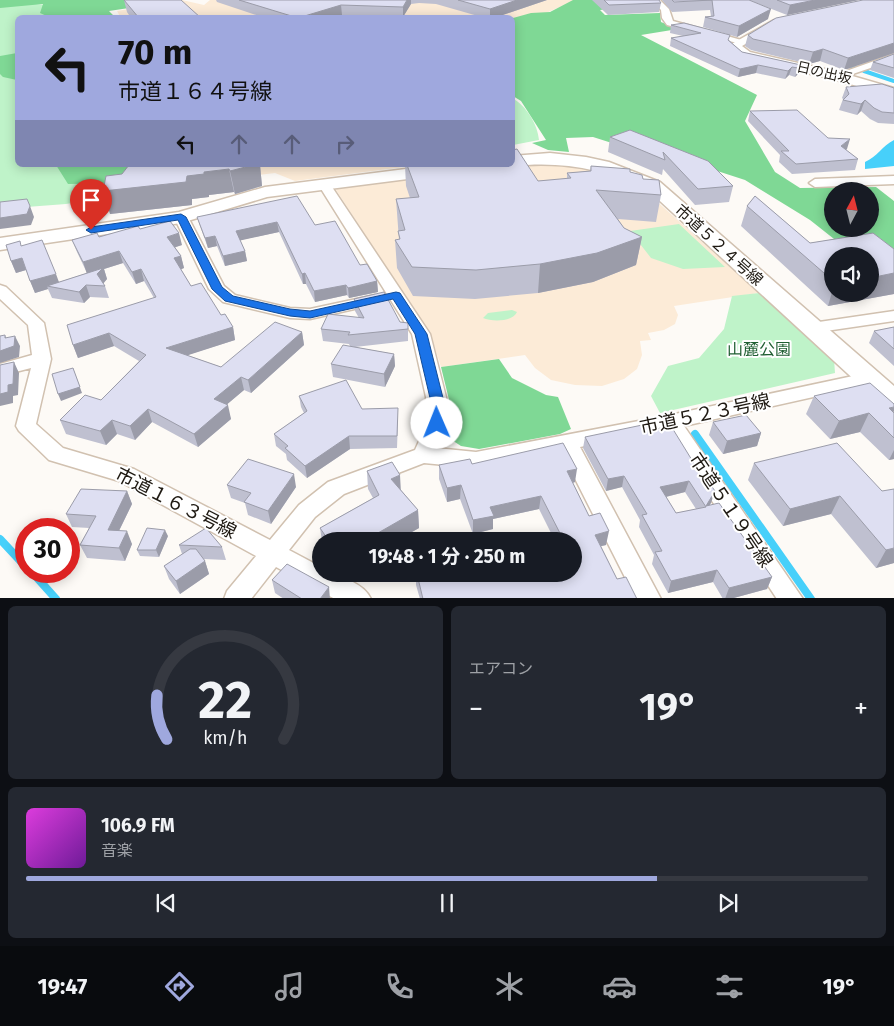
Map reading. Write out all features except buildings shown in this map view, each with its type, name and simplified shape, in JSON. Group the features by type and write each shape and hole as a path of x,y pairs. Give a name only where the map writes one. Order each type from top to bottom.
{"street":[{"path":"656,0 665,8 666,18 670,23 741,41 766,26 785,20 766,11"},
{"name":"日の出坂","path":"741,41 734,46 746,55 837,76 894,92"},
{"path":"837,76 894,57"},
{"name":"市道５２４号線","path":"515,161 552,158 596,162 626,172 654,186 867,379 894,401"},
{"path":"0,244 181,217 265,192 462,167"},
{"path":"815,182 894,180"},
{"path":"877,181 894,193"},
{"path":"236,598 307,511 336,488 423,455 437,423 436,398 421,334 324,184"},
{"path":"181,217 217,289 229,299 290,313 310,314 396,295"},
{"name":"市道１６３号線","path":"2,294 36,323 42,359 26,426 56,454 126,475 360,598"},
{"path":"812,328 894,316"},
{"path":"0,370 42,359"},
{"name":"市道５２３号線","path":"423,455 476,460 670,422 867,379"},
{"name":"市道５１９号線","path":"670,422 791,598"},
{"path":"567,442 648,598"}],"shaded area":[{"path":"182,0 204,5 210,0 576,0 523,23 515,25 515,15 119,15 117,11"},
{"path":"554,163 589,168 643,189 759,293 674,306 678,315 675,324 664,330 648,333 651,340 640,341 642,355 637,369 624,379 602,386 575,385 551,380 535,368 525,355 441,367 431,336 336,190 339,187 520,165"},
{"path":"119,167 404,167 295,181 275,173 167,186"}],"green space":[{"path":"0,0 182,0 109,11 113,15 44,15 40,13 43,4 0,8"},
{"path":"573,0 621,0 633,6 600,10 605,15 660,13 661,22 678,29 641,35 757,95 745,121 775,172 800,188 824,188 824,231 810,220 745,180 628,142 615,144 593,137 566,138 569,152 548,150 532,143 546,140 521,101 515,97 515,17 531,13 550,12"},
{"path":"24,3 58,6 71,15 15,15 15,167 83,167 148,190 66,204 0,209 0,7"},
{"path":"15,53 15,80 3,77 0,74 0,56"},
{"path":"515,100 522,105 530,116 539,140 515,145"},
{"path":"57,167 132,167 124,183 68,184"},
{"path":"879,189 894,201 894,271 879,260 879,247 844,247 833,238 879,238"},
{"path":"679,224 725,267 683,269 651,258 630,231"},
{"name":"山麓公園","path":"759,293 834,359 835,373 660,413 651,396 668,366 699,358 724,329 732,296"},
{"path":"512,310 517,312 511,318 492,320 483,318 488,313"},
{"path":"499,359 512,378 546,395 558,397 571,429 560,434 479,449 461,446 441,433 453,416 441,367"}],"water":[{"path":"894,140 894,166 865,169 865,162"}],"waterway":[{"path":"847,65 868,72"},
{"path":"864,71 894,81"},
{"path":"695,434 810,598"},
{"path":"0,539 15,555"},
{"path":"42,583 55,598"}],"route":[{"path":"91,230 181,217 217,289 229,299 290,313 310,314 337,310 396,295 421,334 436,398 437,423"}]}
